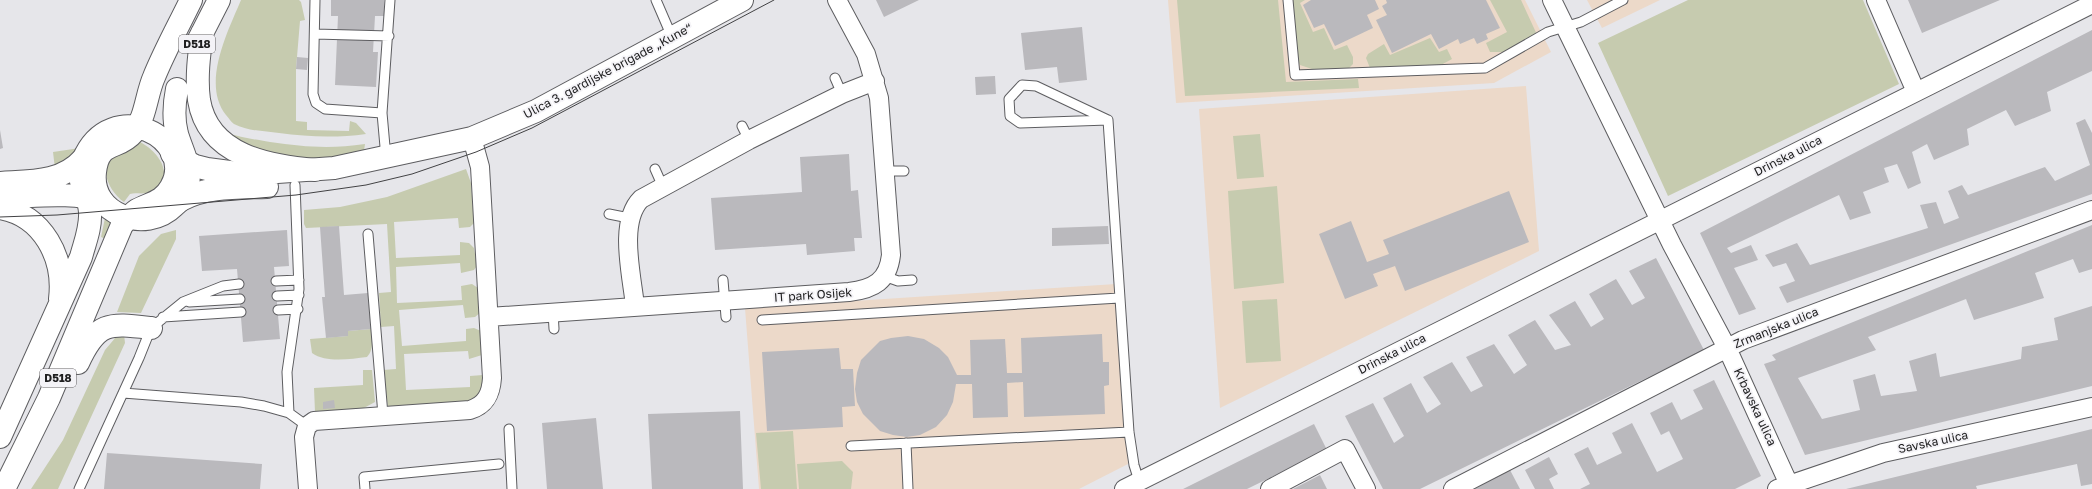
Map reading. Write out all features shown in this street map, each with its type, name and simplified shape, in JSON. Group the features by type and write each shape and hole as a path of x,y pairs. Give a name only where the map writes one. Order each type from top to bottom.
{"main road":[{"name":"D518","path":"191,0 153,78 145,107 126,127 108,130 94,141 84,159 80,178 94,199 111,210 138,219 169,212 186,192 188,182 175,153 165,114 168,104 177,89 202,33 219,0"},
{"name":"Ulica 3. gardijske brigade „Kune“","path":"180,200 191,195 211,190 295,185 354,178 402,167 444,154 472,138 536,111 742,0"},
{"path":"202,33 198,71 199,101 209,127 219,139 250,158 272,165 315,170"},
{"name":"D518","path":"4,489 49,398 107,264 138,219 137,210 160,201 166,195 175,176 177,134 174,108 177,89"},
{"name":"D518","path":"0,437 81,257 90,222 89,207 94,199 98,158 103,151 112,144 128,138 126,127"},
{"name":"Ulica 3. gardijske brigade „Kune“","path":"126,127 154,133 175,153 207,169 237,173 315,170 386,158 472,138"},
{"path":"0,183 41,180 59,176 76,167 84,159"},
{"path":"0,197 94,199"},
{"path":"0,208 24,216 45,234 54,250 61,282 58,309"},
{"path":"49,398 60,392 70,381 84,350 92,337 99,330 123,325 157,323"}],"street":[{"path":"837,0 866,54 875,81 881,114 891,255 890,267 884,276"},
{"path":"1552,0 1660,220"},
{"path":"1876,0 1916,92"},
{"name":"Drinska ulica","path":"1136,486 1660,220 2092,4"},
{"path":"635,306 628,236 630,218 634,206 641,199 663,187 746,133 839,86 875,81"},
{"path":"308,489 304,437 307,426 314,421 470,410 484,403 491,386 489,317 480,167 472,138"},
{"name":"Zrmanjska ulica","path":"1453,489 1752,336 2092,210"},
{"name":"Krbavska ulica","path":"1660,220 1727,348 1786,487"},
{"name":"IT park Osijek","path":"489,317 554,320 635,306 725,309 863,290 875,285 884,276"},
{"name":"Savska ulica","path":"1786,487 1884,453 2092,407"},
{"path":"1270,489 1345,449 1366,489"}],"lane":[{"path":"315,0 313,94 316,103 325,109 382,113"},
{"path":"386,158 382,113 389,36 390,0"},
{"path":"656,0 673,37"},
{"path":"1288,0 1295,75 1485,68 1548,32 1582,22 1623,0"},
{"path":"315,34 389,36"},
{"path":"1022,85 1036,86 1108,120 1020,122 1010,116 1009,99 1022,85"},
{"path":"1108,120 1129,432 1136,486"},
{"path":"655,169 663,187"},
{"path":"885,171 904,171"},
{"path":"289,413 287,372 299,295 295,185"},
{"path":"609,214 630,218"},
{"path":"368,234 383,415"},
{"path":"884,276 898,280 912,280"},
{"path":"276,281 299,280"},
{"path":"723,280 725,309"},
{"path":"79,489 122,393 157,323 183,302 217,288 239,284"},
{"path":"277,296 299,295"},
{"path":"762,320 1119,298"},
{"path":"183,302 240,299"},
{"path":"278,310 298,309"},
{"path":"157,323 241,312"},
{"path":"122,393 241,402 289,413 307,426"},
{"path":"509,429 512,489"},
{"path":"851,446 1129,432"},
{"path":"906,443 908,489"},
{"path":"365,489 364,477 499,464"}],"shaded area":[{"path":"1168,0 1525,0 1551,52 1494,83 1176,103"},
{"path":"1587,0 1660,0 1602,28"},
{"path":"1526,86 1539,251 1220,408 1199,109"},
{"path":"1116,284 1128,464 1079,489 759,489 745,308"}],"green space":[{"path":"241,0 299,0 301,2 305,20 300,21 296,69 296,121 307,122 307,130 349,131 350,121 356,123 366,134 333,136 301,135 250,129 232,122 226,115 219,102 216,88 216,73 224,42"},
{"path":"1177,0 1278,0 1286,82 1358,79 1359,88 1185,96"},
{"path":"1291,0 1305,0 1300,3 1313,32 1324,28 1334,50 1347,45 1353,57 1353,64 1348,69 1312,69 1300,65 1297,59"},
{"path":"1490,0 1521,0 1539,39 1508,52 1490,52 1486,43 1507,32"},
{"path":"1688,0 1863,0 1899,84 1668,196 1598,43"},
{"path":"1430,38 1439,52 1447,49 1452,59 1441,65 1370,68 1366,58 1368,54 1384,44 1390,55"},
{"path":"225,132 236,136 282,144 329,147 365,144 364,151 357,157 307,160 264,154"},
{"path":"1260,134 1264,177 1237,179 1233,136"},
{"path":"140,142 154,152 159,159 163,166 163,181 158,187 149,192 130,194 124,202 114,193 107,180 107,166 110,160 116,155 135,147"},
{"path":"80,148 55,169 53,152"},
{"path":"466,169 471,183 474,223 470,227 459,228 458,218 394,222 396,258 460,255 460,242 469,243 474,248 477,266 474,270 461,273 460,263 396,267 397,303 462,300 461,286 472,284 478,288 481,312 475,317 465,318 463,305 399,310 402,346 466,341 466,329 474,328 481,331 482,355 469,359 468,351 404,354 406,390 470,387 470,376 483,375 484,391 471,403 388,407 383,370 396,369 394,326 381,327 379,293 391,292 387,224 306,228 304,224 304,210 340,207 387,197"},
{"path":"1277,186 1284,283 1234,289 1228,191"},
{"path":"105,218 113,219 108,240 101,237"},
{"path":"176,230 176,239 141,313 117,312 139,256 161,234"},
{"path":"1277,299 1281,361 1246,363 1242,301"},
{"path":"371,329 372,348 367,357 331,359 312,353 310,339 348,336 348,331"},
{"path":"124,334 125,343 58,489 31,489 63,440 105,350 116,337"},
{"path":"363,370 372,370 375,402 362,409 315,412 314,388 363,385"},
{"path":"793,431 797,489 761,489 756,433"},
{"path":"842,461 853,472 851,489 799,489 797,464"}],"building":[{"path":"331,0 384,0 384,16 375,16 373,52 378,52 376,87 335,85 338,16 331,16"},
{"path":"876,0 919,0 884,17"},
{"path":"1311,0 1375,0 1379,9 1367,15 1373,28 1335,46 1324,24 1314,28 1303,5"},
{"path":"1386,0 1486,0 1500,28 1486,34 1488,39 1477,44 1474,38 1460,44 1458,39 1439,49 1431,34 1392,53 1376,20 1387,15 1382,6 1387,3"},
{"path":"1908,0 2000,0 1922,33"},
{"path":"1082,27 1087,80 1059,83 1057,67 1025,70 1021,33"},
{"path":"2092,30 2092,71 2047,92 2051,111 2015,126 2006,110 1967,129 1969,145 1934,160 1927,144 1912,152 1921,183 1908,189 1897,164 1884,168 1889,182 1863,192 1871,213 1850,220 1839,195 1727,248 1731,253 1751,245 1758,260 1734,268 1756,309 1739,315 1700,233"},
{"path":"297,57 308,58 307,70 296,69"},
{"path":"995,76 996,94 976,95 975,77"},
{"path":"2085,119 2092,133 2092,194 1787,303 1779,287 1795,281 1786,263 1773,267 1765,255 1797,243 1810,265 1928,228 1920,205 1936,202 1944,224 1959,218 1948,191 1962,185 1968,195 2045,167 2055,181 2090,165 2076,123"},
{"path":"0,130 3,148 0,149"},
{"path":"849,154 851,191 858,190 862,238 854,238 855,251 807,255 806,244 715,250 711,198 802,192 800,157"},
{"path":"1509,191 1529,242 1405,291 1395,266 1373,274 1378,286 1345,299 1319,234 1351,221 1367,262 1389,254 1383,240"},
{"path":"2092,225 2092,269 2079,273 2073,259 2035,273 2044,298 1974,320 1966,299 1868,337 1876,350 1798,378 1822,419 1860,410 1853,380 1875,374 1881,396 1917,391 1909,361 1936,353 1940,377 2021,359 2022,347 2058,340 2054,318 2092,306 2092,386 1805,455 1764,364 1776,360 1772,355"},
{"path":"339,226 344,295 368,293 371,329 348,331 348,336 326,338 322,297 325,297 320,227"},
{"path":"1108,226 1109,244 1052,246 1052,228"},
{"path":"287,230 289,266 274,267 280,339 243,342 237,269 202,271 199,236"},
{"path":"1656,258 1704,350 1420,489 1383,489 1345,416 1373,403 1394,443 1404,436 1383,398 1411,383 1427,413 1441,404 1423,377 1452,362 1471,392 1483,386 1466,357 1494,344 1514,374 1527,365 1508,335 1535,320 1555,350 1571,345 1549,315 1575,301 1591,327 1604,319 1589,294 1616,279 1632,305 1645,298 1629,271"},
{"path":"1102,334 1103,362 1109,362 1109,385 1104,386 1105,414 1024,417 1023,382 1007,383 1008,417 973,418 972,384 956,384 953,402 947,415 936,427 920,435 907,437 880,431 863,414 857,402 855,389 857,373 861,360 880,341 908,336 924,339 939,348 948,357 957,375 971,375 970,340 1005,339 1007,373 1022,373 1021,338"},
{"path":"839,348 841,369 853,369 855,406 842,407 843,427 767,431 762,352"},
{"path":"1714,380 1761,476 1735,489 1580,489 1590,484 1574,454 1588,447 1597,465 1622,453 1612,433 1632,423 1657,472 1683,459 1669,431 1661,435 1650,413 1672,402 1681,420 1703,409 1693,390"},
{"path":"334,400 335,408 323,409 323,402"},
{"path":"740,411 743,489 652,489 648,414"},
{"path":"596,418 603,489 547,489 542,423"},
{"path":"1314,424 1327,450 1247,489 1183,489"},
{"path":"2092,429 2092,484 2081,486 2077,464 1976,486 1977,489 1846,489"},
{"path":"107,453 262,464 260,489 104,489"},
{"path":"1549,457 1558,474 1549,479 1554,489 1535,489 1525,470"},
{"path":"1510,470 1520,489 1474,489"},
{"path":"1320,475 1327,489 1293,489"}],"tram line":[{"path":"0,217 57,215 296,195 366,185 412,174 476,152 532,128 774,0"}]}
